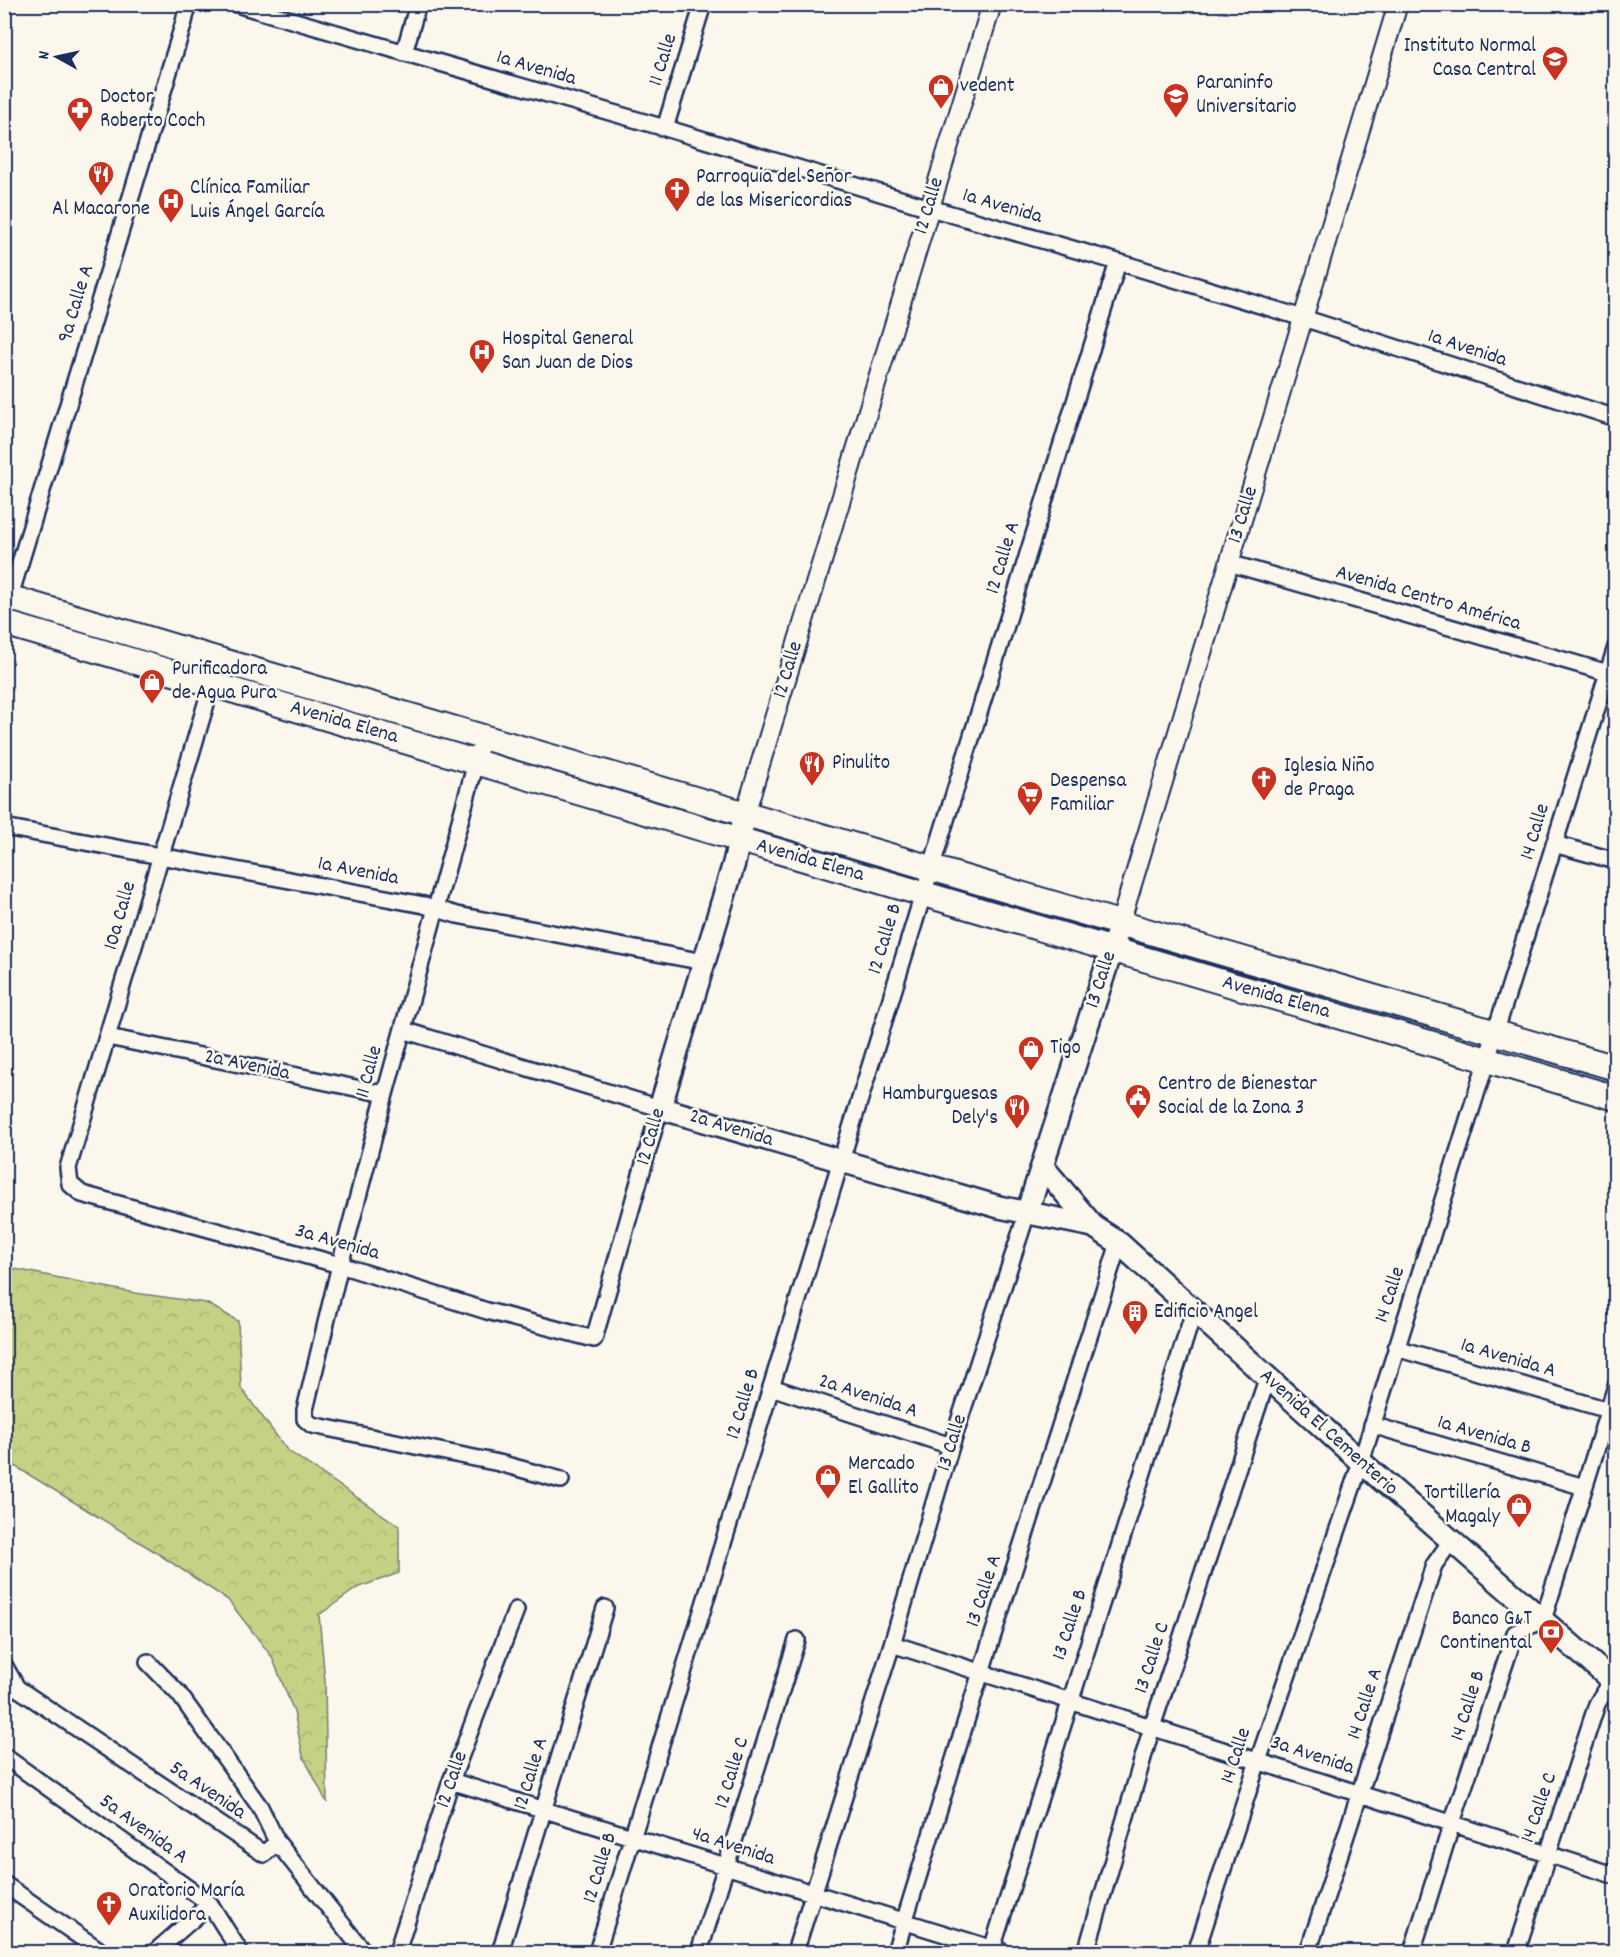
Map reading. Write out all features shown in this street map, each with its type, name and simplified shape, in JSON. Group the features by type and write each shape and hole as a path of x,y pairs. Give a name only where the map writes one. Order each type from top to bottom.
{"main road":[{"name":"Avenida Elena","path":"6,602 219,660 1616,1068"},
{"name":"Avenida Elena","path":"4,623 1616,1098"},
{"name":"12 Calle","path":"660,1108 740,840 745,814"},
{"name":"13 Calle","path":"1027,1213 1120,924"},
{"name":"2a Avenida","path":"660,1108 841,1162 1027,1213"},
{"path":"1043,1167 1093,1226"},
{"name":"Avenida El Cementerio","path":"1027,1213 1093,1226 1119,1243 1360,1462 1613,1682"}],"street":[{"name":"9a Calle A","path":"6,602 188,4"},
{"name":"1a Avenida","path":"236,4 1118,262 1303,318 1616,418"},
{"path":"404,53 418,4"},
{"name":"11 Calle","path":"665,128 703,4"},
{"name":"12 Calle","path":"745,814 992,4"},
{"name":"13 Calle","path":"1120,924 1398,4"},
{"name":"12 Calle A","path":"930,867 1118,262"},
{"name":"Avenida Centro América","path":"1230,563 1612,674"},
{"name":"14 Calle","path":"1196,1953 1258,1761 1372,1425 1554,844 1612,674 1616,647"},
{"name":"10a Calle","path":"70,1184 68,1168 219,660"},
{"name":"11 Calle","path":"483,737 340,1265 305,1410 305,1419 312,1425 499,1463 561,1480"},
{"name":"1a Avenida","path":"4,827 704,962"},
{"path":"1554,844 1616,861"},
{"name":"12 Calle B","path":"597,1953 930,867"},
{"name":"2a Avenida","path":"403,1030 660,1108"},
{"name":"2a Avenida","path":"108,1037 385,1094"},
{"name":"12 Calle","path":"594,1339 660,1108"},
{"name":"3a Avenida","path":"70,1184 82,1194 340,1265 487,1311 594,1339"},
{"name":"13 Calle","path":"795,1953 892,1644 951,1446 1027,1213"},
{"name":"13 Calle A","path":"895,1953 981,1672 1119,1243"},
{"name":"13 Calle B","path":"995,1951 1069,1700 1194,1311"},
{"name":"1a Avenida A","path":"1396,1348 1608,1410"},
{"name":"13 Calle C","path":"1086,1953 1152,1727 1267,1379"},
{"path":"1543,1620 1616,1386"},
{"name":"2a Avenida A","path":"771,1387 951,1446"},
{"name":"1a Avenida B","path":"1372,1425 1584,1487"},
{"name":"14 Calle A","path":"1308,1953 1358,1793 1434,1565 1451,1541"},
{"name":"12 Calle A","path":"500,1953 605,1608"},
{"name":"12 Calle","path":"397,1953 451,1781 516,1610"},
{"name":"14 Calle B","path":"1412,1953 1515,1633 1543,1620"},
{"name":"12 Calle C","path":"699,1953 797,1640"},
{"name":"3a Avenida","path":"892,1644 1616,1876"},
{"path":"148,1662 179,1694 260,1807 277,1842 364,1953"},
{"name":"5a Avenida","path":"4,1665 17,1688 264,1854 277,1842"},
{"name":"14 Calle C","path":"1516,1953 1546,1854 1597,1704 1613,1682"},
{"path":"4,1699 17,1688"},
{"name":"5a Avenida A","path":"4,1756 210,1904 240,1953"},
{"name":"4a Avenida","path":"451,1781 995,1951"},
{"path":"4,1884 102,1953"},
{"path":"155,1953 210,1904"}],"green space":[{"path":"5,1267 135,1293 206,1303 238,1321 241,1388 287,1450 399,1526 399,1573 357,1588 319,1615 325,1681 327,1803 303,1756 294,1712 272,1657 228,1600 154,1551 5,1460"}],"place":[{"name":"Instituto Normal Casa Central","path":"1555,82"},
{"name":"vedent","path":"941,110"},
{"name":"Paraninfo Universitario","path":"1176,119"},
{"name":"Doctor Roberto Coch","path":"80,133"},
{"name":"Al Macarone","path":"101,197"},
{"name":"Parroquia del Señor de las Misericordias","path":"677,213"},
{"name":"Clínica Familiar Luis Ángel García","path":"171,224"},
{"name":"Hospital General San Juan de Dios","path":"482,375"},
{"name":"Purificadora de Agua Pura","path":"152,705"},
{"name":"Pinulito","path":"812,787"},
{"name":"Iglesia Niño de Praga","path":"1264,802"},
{"name":"Despensa Familiar","path":"1030,817"},
{"name":"Tigo","path":"1031,1072"},
{"name":"Centro de Bienestar Social de la Zona 3","path":"1138,1120"},
{"name":"Hamburguesas Dely's","path":"1017,1130"},
{"name":"Edificio Angel","path":"1135,1336"},
{"name":"Mercado El Gallito","path":"828,1500"},
{"name":"Tortillería Magaly","path":"1519,1529"},
{"name":"Banco G&T Continental","path":"1551,1655"},
{"name":"Oratorio María Auxilidora","path":"109,1927"}]}
